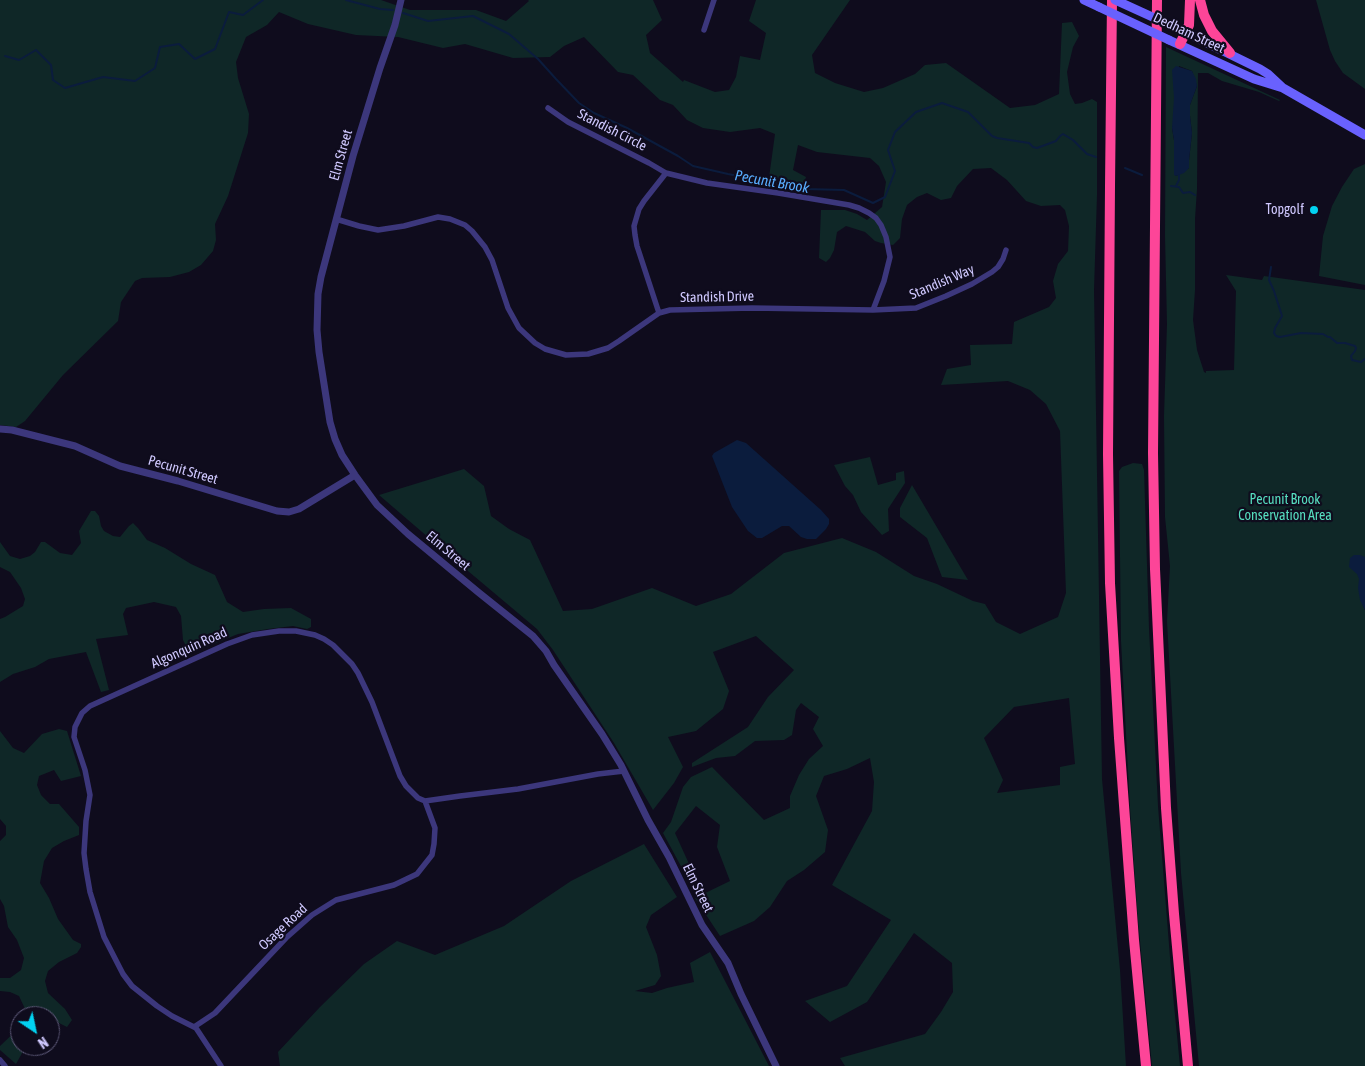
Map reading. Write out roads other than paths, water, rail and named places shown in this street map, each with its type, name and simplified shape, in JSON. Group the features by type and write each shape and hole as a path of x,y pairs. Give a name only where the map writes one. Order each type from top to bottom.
{"highway":[{"path":"1114,0 1108,415 1110,583 1120,756 1146,1066"},
{"path":"1157,0 1155,569 1166,808 1188,1066"},
{"path":"1180,44 1190,22 1190,0"},
{"path":"1200,0 1215,36 1230,54"}],"main road":[{"name":"Dedham Street","path":"1084,0 1254,79 1283,88"},
{"name":"Dedham Street","path":"1114,0 1264,71 1283,88 1365,135"}],"street":[{"name":"Elm Street","path":"401,0 395,25 356,147 319,286 317,330 332,432 338,447 355,475 377,505 408,534 533,636 540,644 602,734 624,771 702,925 728,963 776,1066"},
{"path":"704,30 714,0"},
{"name":"Standish Circle","path":"548,108 568,122 666,173"},
{"path":"659,314 637,246 634,226 639,209 666,173 707,184 849,205 869,213 876,218 886,237 890,257 884,281 873,310"},
{"name":"Standish Drive","path":"336,219 378,230 404,226 438,217 465,224 485,246 492,260 508,308 519,328 535,343 555,352 576,355 597,352 619,341 659,314 670,310 752,308 873,310"},
{"name":"Standish Way","path":"873,310 916,308 946,296 992,272 998,267 1006,250"},
{"name":"Pecunit Street","path":"0,429 12,430 75,446 120,466 178,481 277,511 289,512 298,509 355,475"},
{"name":"Algonquin Road","path":"221,1066 194,1027 182,1022 157,1006 132,986 123,974 104,937 90,892 84,853 90,795 86,770 74,737 82,713 90,706 252,635 279,631 315,634 333,645 352,664 358,673 372,702 400,776 411,792 418,798 425,800"},
{"path":"425,800 518,789 624,771"},
{"name":"Osage Road","path":"194,1027 220,1008 286,938 312,915 336,900 394,885 417,874 432,856 434,844 435,828 425,800"},
{"path":"0,1060 5,1066"}],"water":[{"path":"1176,66 1192,71 1197,86 1190,105 1192,133 1189,168 1184,173 1176,176 1174,175 1172,128 1174,98 1172,70"},
{"path":"737,440 746,443 829,519 826,529 816,539 801,537 789,526 782,526 762,538 757,538 748,531 732,507 712,456"},
{"path":"1354,555 1365,557 1365,610 1360,600 1359,579 1357,574 1349,567 1350,558"}],"waterway":[{"name":"Pecunit Brook","path":"5,56 19,60 36,50 51,65 53,80 65,88 103,77 135,81 155,68 160,47 179,44 195,59 215,49 229,12 243,15 263,0"},
{"name":"Pecunit Brook","path":"346,0 380,9 393,10"},
{"name":"Pecunit Brook","path":"403,13 428,21 473,16 509,34 538,59 579,103 594,113 627,128 693,166 728,174 806,189 844,190 873,203 885,197 895,171 888,150 895,132 916,112 942,103 968,112 992,136 997,138 1029,143 1037,148 1056,141 1063,134 1073,140 1087,154 1096,157"},
{"name":"Pecunit Brook","path":"1125,168 1142,175"},
{"path":"1176,186 1179,175"},
{"name":"Pecunit Brook","path":"1171,186 1179,187 1183,193 1190,192 1195,195"},
{"name":"Pecunit Brook","path":"1271,267 1269,280 1282,316 1275,328 1274,333 1276,336 1301,333 1323,334 1337,343 1355,346 1355,351 1351,356 1352,360 1361,362 1365,359"}],"place":[{"name":"Topgolf","path":"1314,210"}],"park label":[{"name":"Pecunit Brook Conservation Area","path":"1285,508"}]}
